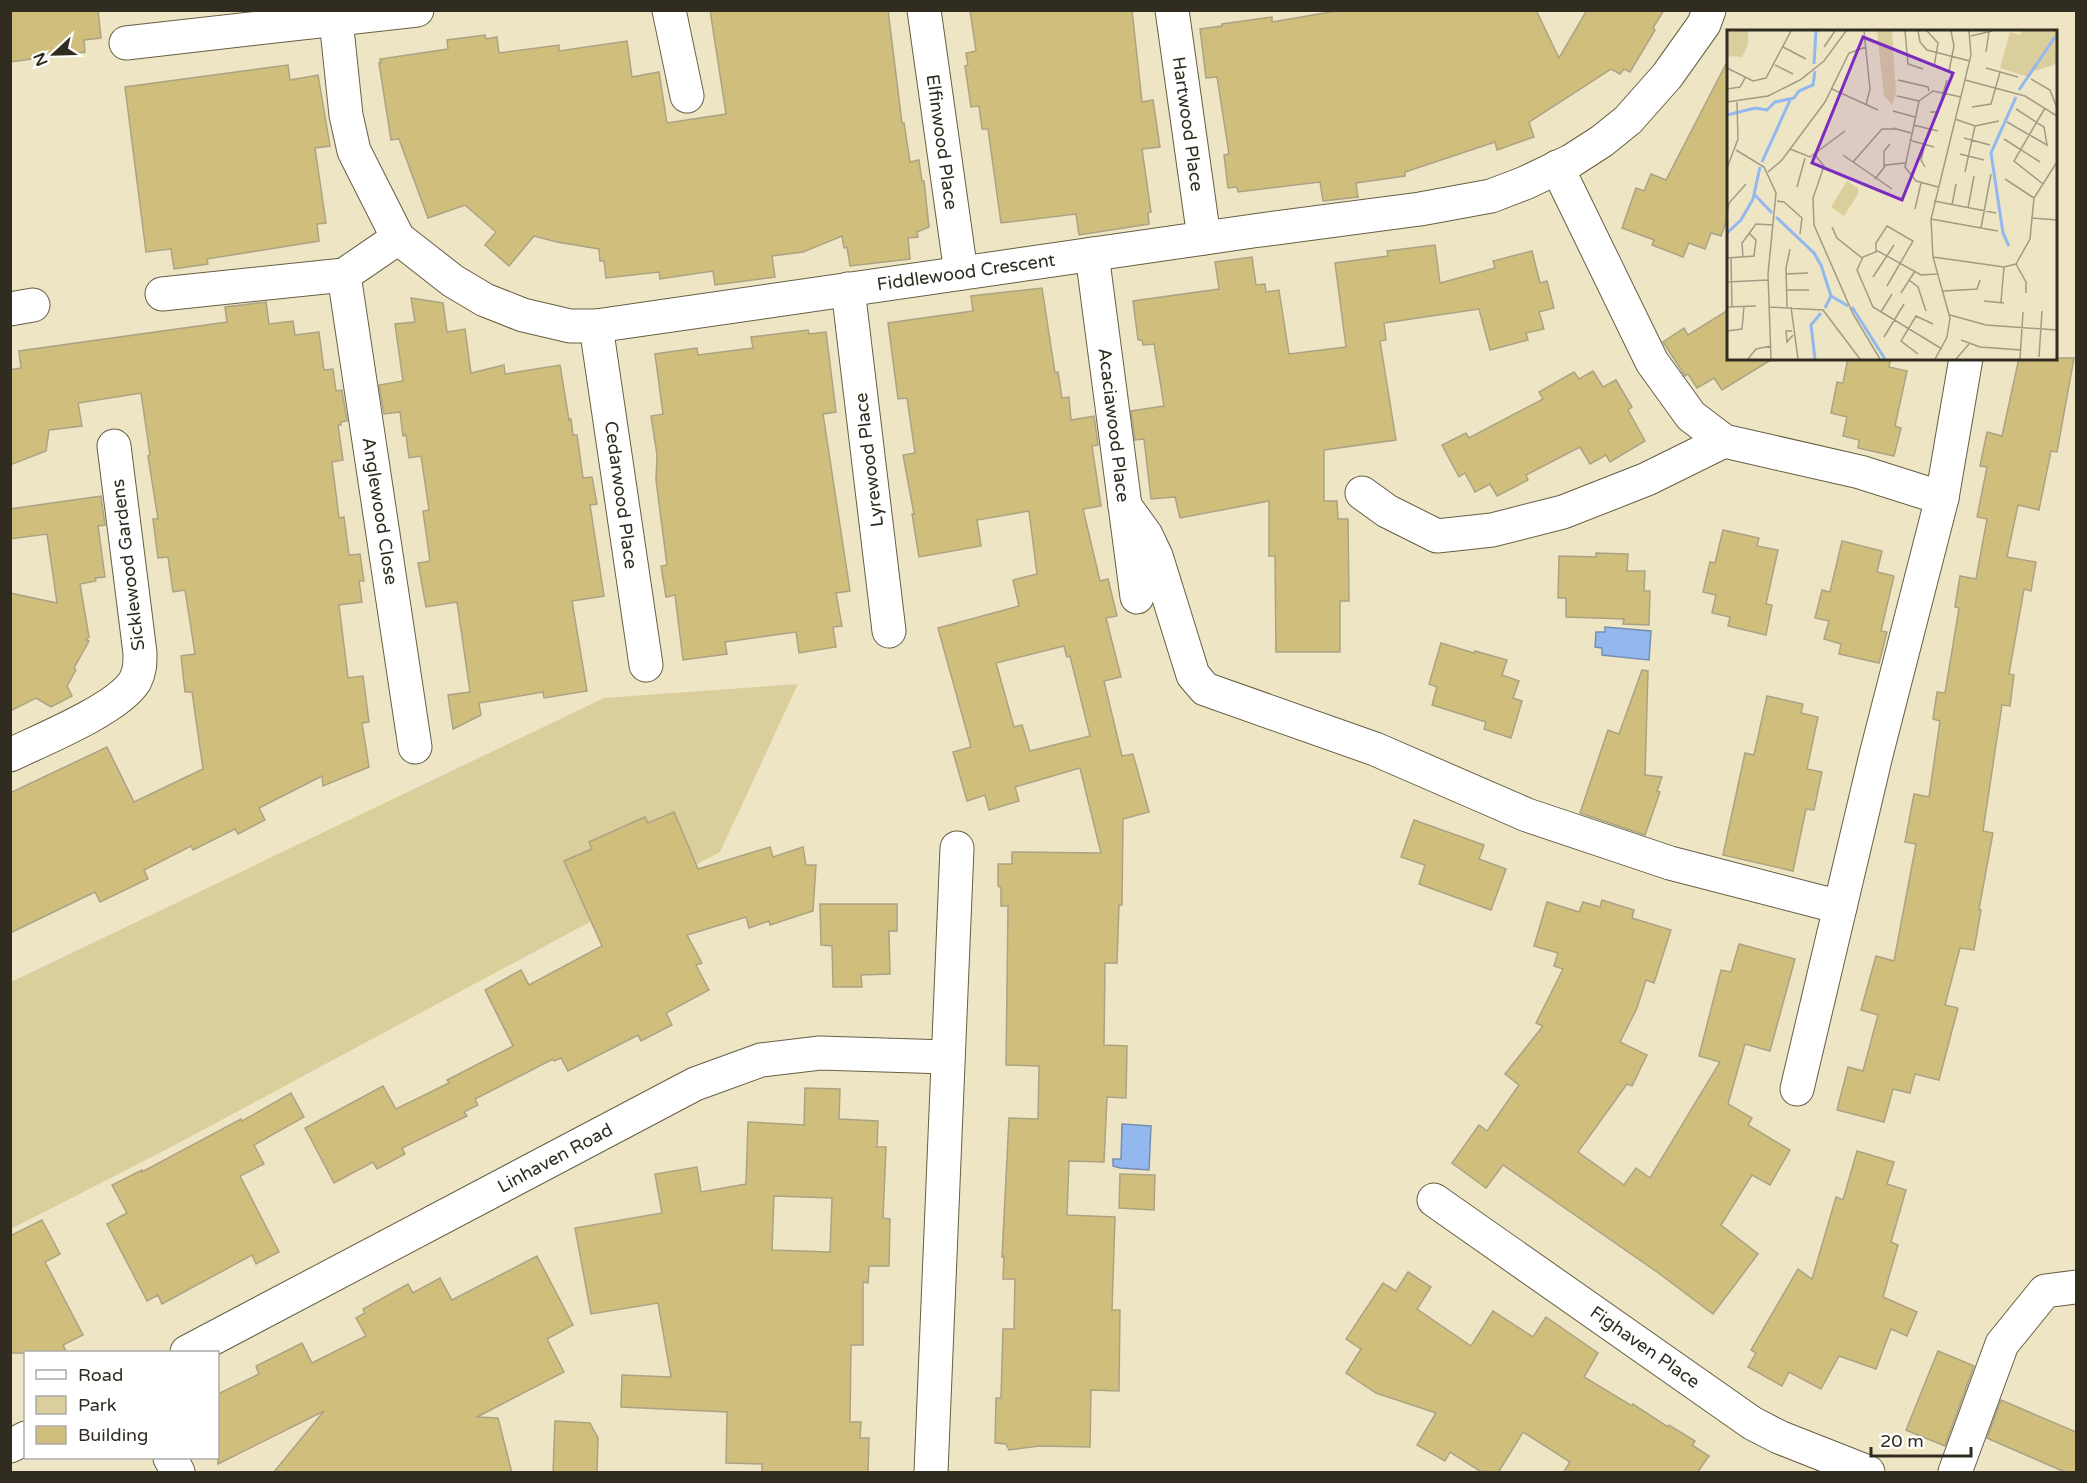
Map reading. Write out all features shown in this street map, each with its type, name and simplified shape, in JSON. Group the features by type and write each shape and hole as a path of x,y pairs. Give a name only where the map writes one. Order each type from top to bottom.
{"street":[{"path":"126,43 336,16 417,10"},
{"path":"669,10 687,96"},
{"name":"Elfinwood Place","path":"924,10 961,273"},
{"name":"Hartwood Place","path":"1172,10 1204,238"},
{"name":"Fiddlewood Crescent","path":"336,16 346,115 354,151 398,238 453,281 484,300 524,315 570,326 596,326 1420,209 1491,196 1525,183 1570,161 1602,141 1628,120 1714,23"},
{"path":"1557,167 1652,362 1691,416 1724,441 1860,472 1942,498"},
{"path":"162,294 344,275 398,238"},
{"name":"Acaciawood Place","path":"1092,254 1137,597"},
{"name":"Anglewood Close","path":"344,275 415,747"},
{"name":"Lyrewood Place","path":"848,289 890,631"},
{"name":"Cedarwood Place","path":"596,326 646,664"},
{"path":"1797,1089 1876,755 1942,498 1966,360"},
{"path":"1362,493 1387,511 1437,536 1492,530 1563,512 1647,479 1724,441"},
{"name":"Sicklewood Gardens","path":"10,755 114,701 133,683 140,671 140,653 114,446"},
{"path":"1125,506 1146,535 1156,556 1193,675 1205,689 1375,749 1527,815 1670,863 1840,907"},
{"path":"932,1473 957,848"},
{"name":"Linhaven Road","path":"191,1351 695,1084 761,1060 820,1053 947,1057"},
{"name":"Fighaven Place","path":"1434,1200 1752,1423 1779,1437 1868,1473"},
{"path":"1954,1473 2002,1344 2045,1291 2076,1287"},
{"path":"10,1446 24,1439"},
{"path":"171,1459 178,1473"}],"green space":[{"path":"798,684 720,852 173,1146 11,1229 11,982 604,698"}],"water":[{"path":"1605,627 1651,631 1649,660 1602,655 1602,648 1595,647 1596,632 1605,632"},
{"path":"1122,1124 1151,1126 1149,1170 1113,1166 1113,1159 1121,1159"}],"building":[{"path":"10,10 98,10 101,38 84,40 85,52 10,62"},
{"path":"710,10 888,10 902,123 904,123 910,162 919,160 922,181 924,181 929,227 917,232 918,237 908,238 910,259 850,266 847,247 844,248 842,236 803,252 772,256 775,277 715,285 713,271 660,279 659,272 606,278 604,261 600,261 599,249 534,236 509,266 485,245 496,232 465,205 428,218 399,139 391,140 380,59 448,49 447,40 485,35 486,39 497,37 499,53 559,45 559,51 627,41 632,77 659,72 667,123 726,114"},
{"path":"970,10 1132,10 1142,102 1153,100 1160,147 1142,149 1151,212 1148,213 1149,224 1079,235 1076,214 1001,223 988,129 982,129 979,106 971,107 965,66 968,65 966,53 976,51"},
{"path":"1342,10 1536,10 1559,58 1587,10 1664,10 1630,72 1624,69 1620,74 1611,69 1529,122 1534,137 1497,150 1495,142 1405,172 1405,176 1356,183 1358,197 1323,201 1320,182 1238,192 1237,187 1228,188 1224,155 1229,154 1217,77 1206,78 1200,29 1272,17 1272,22"},
{"path":"1727,62 1727,219 1721,236 1711,233 1705,249 1689,243 1683,257 1652,245 1654,240 1622,228 1636,188 1644,191 1651,174 1666,180"},
{"path":"288,65 290,80 318,75 330,146 315,148 326,223 317,224 319,241 207,259 208,264 174,269 171,249 146,252 125,87"},
{"path":"1435,245 1440,283 1495,268 1493,261 1532,251 1540,283 1547,281 1554,308 1539,312 1544,329 1526,333 1528,340 1490,350 1479,309 1384,323 1386,340 1380,341 1396,440 1324,450 1324,501 1337,501 1338,519 1348,519 1349,601 1340,601 1340,652 1276,652 1275,556 1269,556 1269,501 1180,518 1175,497 1151,499 1144,439 1135,440 1131,411 1164,406 1154,344 1143,345 1142,340 1138,340 1133,301 1219,289 1215,262 1252,257 1256,285 1265,284 1266,292 1279,290 1289,354 1346,347 1335,263 1388,256 1387,251"},
{"path":"1042,288 1055,373 1058,372 1062,398 1069,397 1071,420 1094,416 1098,445 1092,446 1101,506 1083,509 1100,581 1108,579 1117,616 1106,618 1121,677 1104,681 1122,756 1133,754 1149,812 1123,819 1122,905 1119,905 1117,963 1105,963 1104,1045 1127,1046 1126,1098 1107,1097 1104,1162 1069,1161 1067,1215 1115,1217 1112,1310 1120,1310 1119,1391 1091,1390 1090,1447 1039,1446 1009,1450 1006,1444 995,1443 996,1398 1001,1398 1003,1329 1014,1329 1015,1279 1003,1279 1004,1256 1002,1257 1009,1118 1038,1119 1039,1066 1006,1065 1008,906 1001,906 998,864 1012,864 1012,852 1101,853 1080,768 1015,787 1019,801 989,810 985,795 967,801 953,752 971,747 938,628 1019,606 1013,580 1037,574 1029,511 977,520 981,546 919,557 903,455 915,453 907,398 898,399 888,323 973,311 971,296","holes":["1064,646 1067,657 1070,656 1090,736 1030,751 1022,725 1014,727 996,663"]},
{"path":"411,298 443,303 447,332 465,329 471,373 504,365 505,374 560,365 569,420 571,419 573,435 577,435 583,478 592,477 597,504 590,505 604,596 572,601 587,691 544,698 543,692 479,703 481,715 453,729 448,695 470,692 457,602 426,607 418,563 430,561 423,511 429,510 421,456 409,458 400,412 384,414 379,385 403,381 395,324 415,322"},
{"path":"266,302 269,324 293,321 295,335 319,332 324,370 333,369 336,391 342,390 347,421 338,425 343,460 332,462 339,518 344,517 349,555 360,554 364,581 359,581 362,602 339,605 348,678 363,676 369,722 362,723 369,767 323,786 322,776 259,808 265,820 238,834 235,829 193,850 191,846 144,870 148,879 100,902 95,892 10,933 10,793 107,747 134,802 203,769 192,692 185,692 181,656 195,654 185,590 173,592 168,557 158,558 153,519 158,519 141,393 78,403 82,426 49,430 46,451 10,465 10,370 21,368 19,351 227,322 225,307"},
{"path":"1727,311 1727,360 1771,360 1722,390 1714,378 1697,388 1688,374 1685,376 1663,342 1684,328 1688,335"},
{"path":"808,330 809,334 826,332 836,412 823,414 850,591 836,593 842,626 833,627 836,647 799,653 796,632 725,642 727,654 683,660 675,595 666,597 661,566 667,565 656,480 657,455 651,416 663,414 655,354 697,348 698,355 753,348 751,337"},
{"path":"2074,358 2057,452 2051,451 2039,510 2018,505 2007,557 2036,562 2031,591 2024,589 2009,674 2014,675 2010,706 2002,705 1983,831 1993,833 1974,950 1960,948 1945,1005 1958,1008 1939,1080 1915,1074 1910,1093 1893,1089 1884,1122 1837,1110 1848,1067 1863,1071 1878,1015 1861,1010 1876,956 1894,961 1916,844 1905,842 1914,794 1929,797 1940,721 1933,719 1937,692 1945,693 1959,608 1955,607 1960,576 1976,579 1987,519 1977,517 1987,467 1980,466 1987,432 2002,436 2019,360"},
{"path":"1848,360 1891,360 1889,367 1907,371 1895,426 1901,428 1894,456 1858,448 1859,440 1843,436 1847,417 1831,413 1837,382 1843,383"},
{"path":"1593,371 1603,387 1616,380 1632,407 1628,410 1645,441 1610,462 1606,455 1590,464 1580,447 1526,475 1528,480 1497,496 1490,484 1475,492 1465,473 1459,477 1442,445 1466,433 1469,438 1543,399 1539,392 1574,372 1579,379"},
{"path":"101,496 105,525 98,526 105,577 80,584 89,637 86,640 89,641 67,686 72,696 51,707 36,698 10,711 10,593 57,603 47,534 10,539 10,509"},
{"path":"1723,530 1759,538 1757,546 1778,550 1766,604 1772,605 1766,635 1728,626 1730,617 1712,613 1716,595 1703,592 1710,562 1715,563"},
{"path":"1842,541 1882,551 1877,572 1894,576 1881,631 1887,632 1879,663 1839,654 1841,644 1824,639 1829,621 1815,618 1822,590 1830,592"},
{"path":"1596,553 1628,554 1627,571 1645,571 1644,591 1650,591 1649,625 1623,624 1624,619 1566,617 1566,598 1558,598 1559,556 1596,557"},
{"path":"1441,643 1507,660 1502,675 1519,681 1513,698 1522,701 1511,738 1484,729 1486,722 1432,705 1437,687 1429,684"},
{"path":"1642,670 1648,671 1645,775 1662,777 1657,791 1660,792 1645,835 1580,813 1608,730 1619,734"},
{"path":"1767,696 1803,704 1801,713 1818,717 1807,769 1822,772 1814,810 1806,809 1793,871 1723,855 1745,753 1754,755"},
{"path":"674,812 698,869 770,847 773,857 803,847 806,865 816,865 813,911 770,925 769,921 749,928 746,917 687,935 702,963 696,965 709,990 666,1013 672,1025 641,1041 638,1035 568,1071 561,1058 554,1061 553,1059 475,1099 478,1105 464,1112 467,1116 402,1148 405,1154 377,1169 373,1162 334,1183 305,1128 383,1086 396,1109 449,1083 447,1080 513,1046 485,990 521,970 529,985 602,946 564,861 592,849 589,842 645,817 648,823"},
{"path":"1414,820 1484,845 1479,859 1506,869 1491,910 1419,884 1425,865 1401,857"},
{"path":"1602,900 1634,910 1632,918 1671,930 1654,983 1646,980 1637,1008 1620,1042 1647,1055 1632,1086 1627,1084 1578,1152 1624,1185 1636,1168 1650,1178 1720,1062 1699,1056 1721,970 1731,972 1739,944 1795,959 1770,1051 1745,1044 1728,1104 1752,1118 1748,1125 1790,1150 1770,1185 1752,1175 1721,1225 1758,1254 1713,1314 1657,1272 1503,1165 1486,1188 1452,1163 1479,1125 1487,1131 1519,1085 1505,1074 1543,1026 1536,1023 1563,969 1554,966 1558,953 1534,946 1547,902 1579,912 1583,902 1600,907"},
{"path":"820,904 897,904 897,931 889,931 890,974 861,975 862,987 833,987 832,946 821,945"},
{"path":"805,1088 840,1089 839,1119 878,1121 877,1147 886,1147 883,1218 890,1219 889,1266 869,1266 868,1283 863,1282 863,1345 851,1345 850,1422 861,1422 860,1438 869,1438 868,1473 762,1473 762,1464 726,1463 727,1412 621,1407 622,1375 671,1377 658,1303 591,1314 575,1228 662,1213 655,1174 697,1167 701,1192 746,1184 748,1122 804,1125","holes":["774,1196 832,1198 830,1252 772,1250"]},
{"path":"291,1093 304,1117 254,1145 264,1164 240,1176 279,1252 256,1264 252,1255 162,1304 158,1295 147,1301 107,1224 127,1213 112,1185 142,1170 142,1172 241,1119 242,1121"},
{"path":"1857,1151 1894,1162 1887,1184 1906,1190 1891,1242 1898,1245 1883,1297 1917,1312 1907,1336 1891,1329 1876,1369 1839,1356 1821,1389 1789,1372 1782,1386 1748,1367 1756,1353 1751,1350 1798,1269 1812,1279 1836,1197 1843,1200"},
{"path":"1120,1174 1155,1175 1154,1210 1119,1208"},
{"path":"42,1220 60,1254 45,1262 83,1335 63,1345 66,1351 10,1353 10,1236"},
{"path":"537,1256 573,1325 547,1339 564,1372 477,1417 498,1418 512,1473 273,1473 324,1411 218,1464 219,1394 259,1374 256,1366 302,1343 312,1363 366,1336 356,1318 365,1313 363,1309 408,1284 413,1293 440,1278 452,1300"},
{"path":"1408,1272 1431,1287 1417,1309 1471,1346 1493,1311 1533,1337 1546,1317 1598,1353 1584,1377 1695,1441 1692,1445 1709,1456 1697,1473 1563,1473 1570,1462 1523,1432 1498,1473 1483,1473 1450,1452 1445,1461 1417,1445 1436,1413 1376,1393 1346,1373 1361,1349 1346,1339 1383,1283 1396,1291"},
{"path":"1938,1351 1974,1366 1945,1446 1906,1430"},
{"path":"2001,1400 2076,1432 2076,1473 2067,1473 1987,1438"},
{"path":"555,1421 590,1423 598,1438 597,1473 553,1473"}]}
